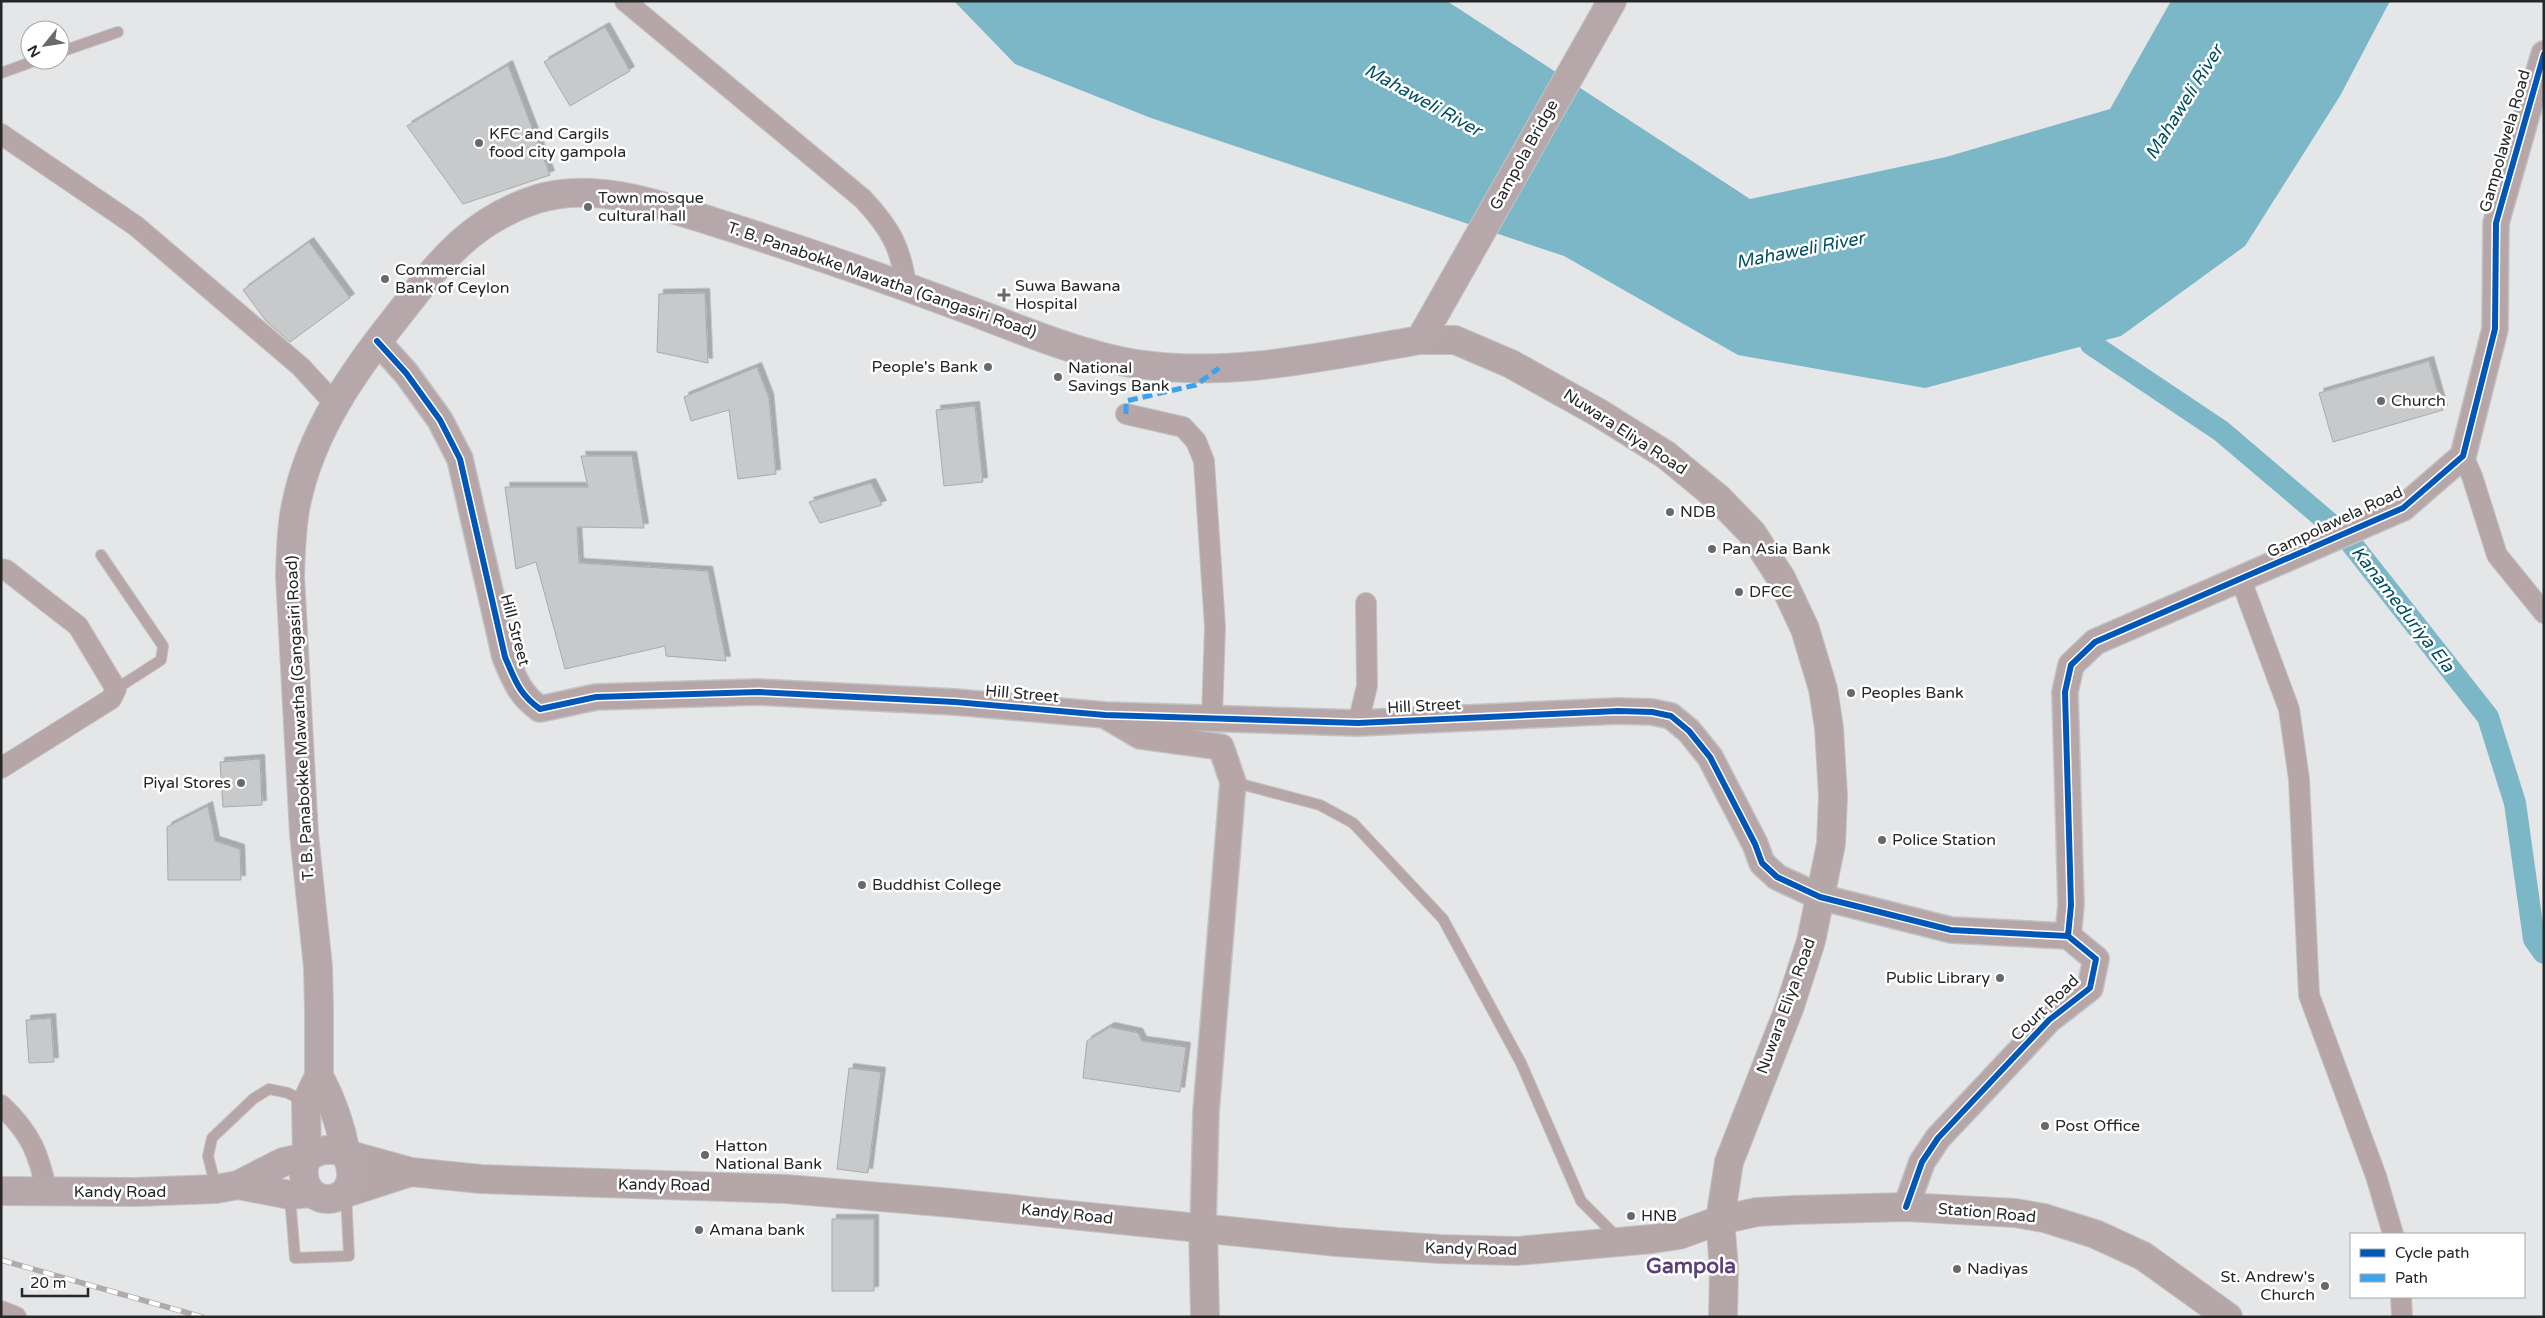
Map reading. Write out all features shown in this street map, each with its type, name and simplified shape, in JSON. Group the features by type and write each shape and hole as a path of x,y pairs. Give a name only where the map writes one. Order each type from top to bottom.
{"highway":[{"name":"Gampola Bridge","path":"1420,340 1607,10"},
{"name":"T. B. Panabokke Mawatha (Gangasiri Road)","path":"307,1157 306,1103 319,1076 318,968 304,834 290,576 292,533 297,499 307,467 335,404 350,378 420,286 460,241 485,224 523,204 542,198 570,194 596,194 621,197 693,216 906,286 1102,356 1136,364 1189,370 1275,364 1420,340"},
{"name":"T. B. Panabokke Mawatha (Gangasiri Road)","path":"319,1076 333,1101 342,1125 346,1154"},
{"path":"326,1150 336,1150 346,1154 352,1173 351,1184 346,1193 329,1198 318,1198 300,1194 305,1185 304,1176 307,1157 316,1152 326,1150"},
{"name":"Kandy Road","path":"227,1187 283,1162 307,1157"},
{"name":"Kandy Road","path":"1,1191 48,1193 192,1192 227,1187 300,1194"}],"main road":[{"name":"Nuwara Eliya Road","path":"1420,340 1444,338 1471,345 1511,364 1600,413 1666,455 1694,477 1735,515 1766,552 1798,612 1823,689 1831,754 1833,796 1831,844 1812,942 1801,976 1729,1162 1720,1220"},
{"name":"Kandy Road","path":"346,1154 411,1172 540,1182 786,1189 1337,1242 1440,1249 1517,1251 1622,1241 1679,1235 1720,1220"},
{"name":"Kandy Road","path":"346,1193 411,1172"},
{"name":"Station Road","path":"1720,1220 1757,1212 1906,1207 2015,1213 2044,1218 2096,1234 2143,1256 2228,1317"},
{"path":"1720,1220 1724,1268 1723,1317"},
{"path":"1203,1228 1205,1317"}],"street":[{"path":"625,1 863,199 890,230 897,245 906,286"},
{"name":"Gampolawela Road","path":"2068,936 2071,905 2065,692 2071,665 2095,642 2242,580 2404,508 2463,456 2495,329 2496,223 2544,54"},
{"path":"1,134 136,226 301,367 335,404"},
{"name":"Hill Street","path":"377,341 406,373 440,420 460,459 505,657 517,686 525,698 540,709 596,697 759,692 955,702 1105,715 1212,716 1358,723 1618,711 1652,712 1671,716 1689,732 1710,757 1755,844 1762,863 1777,877 1820,897"},
{"path":"1126,414 1183,427 1196,441 1204,461 1215,627 1212,716"},
{"path":"2463,456 2472,476 2497,555 2544,613"},
{"path":"1,569 6,570 78,626 116,689 111,699 1,768"},
{"path":"2242,580 2289,709 2299,779 2309,995 2376,1176 2393,1233"},
{"path":"1358,723 1367,686 1366,603"},
{"path":"1105,715 1140,736 1221,747 1233,782 1206,1112 1203,1228"},
{"path":"1820,897 1951,930 2068,936"},
{"name":"Court Road","path":"1906,1207 1922,1162 1938,1138 2049,1020 2090,988 2096,959 2068,936"},
{"path":"1,1105 24,1128 38,1152 48,1193"},
{"path":"2401,1298 2402,1317"},
{"path":"1,1311 16,1317"}],"lane":[{"path":"70,49 118,32"},
{"path":"1,73 20,66"},
{"path":"100,555 163,646 161,660 116,689"},
{"path":"1233,782 1320,805 1354,822 1443,919 1521,1063 1581,1201 1608,1225 1622,1241"},
{"path":"227,1187 208,1156 212,1138 253,1099 269,1089 288,1094 306,1103"},
{"path":"300,1194 294,1258 330,1258 349,1256 346,1193"}],"water":[{"name":"Mahaweli River","path":"954,1 1447,1 1750,199 1946,157 2110,109 2171,1 2390,1 2340,96 2245,246 2121,336 1925,388 1738,355 1564,256 1151,118 1015,64"}],"building":[{"path":"605,27 630,71 570,106 544,62"},
{"name":"KFC and Cargils food city gampola","path":"508,65 550,175 463,204 407,126"},
{"path":"309,242 350,298 290,342 266,321 243,290"},
{"path":"705,293 708,363 657,352 659,294"},
{"name":"Church","path":"2429,361 2443,410 2333,442 2319,393"},
{"path":"757,367 769,398 776,474 738,479 729,410 691,421 684,397"},
{"path":"975,406 983,482 944,486 936,410"},
{"path":"581,456 632,456 644,528 577,527 579,563 708,571 726,661 666,656 665,646 565,669 536,562 516,569 505,487 588,487"},
{"path":"871,483 882,505 820,523 809,502"},
{"name":"Piyal Stores","path":"260,759 262,805 223,807 220,762"},
{"path":"208,806 215,841 240,849 241,880 168,880 167,827"},
{"path":"51,1018 54,1062 29,1063 26,1020"},
{"path":"1110,1027 1138,1033 1142,1041 1186,1047 1180,1092 1083,1078 1087,1041"},
{"path":"849,1068 881,1072 868,1173 837,1169"},
{"path":"832,1219 874,1219 874,1291 832,1291"}],"waterway":[{"name":"Kanameduriya Ela","path":"2091,344 2221,431 2347,538 2488,717 2515,803 2534,939 2544,953"}],"railway":[{"path":"1,1260 202,1317"}],"marked path":[{"path":"1126,414 1126,401 1196,385 1219,368"}],"cycle path":[{"path":"2068,936 2071,905 2065,692 2071,665 2095,642 2403,508 2463,456 2495,329 2496,223 2544,54"},
{"path":"377,341 406,373 440,420 460,459 505,657 522,692 540,709 596,697 759,692 955,702 1105,715 1358,723 1618,711 1652,712 1671,716 1689,731 1710,757 1755,844 1762,863 1777,877 1820,897 1951,930 2068,936 2096,959 2090,988 2049,1020 1938,1138 1922,1162 1906,1207"}],"place":[{"name":"KFC and Cargils food city gampola","path":"479,143"},
{"name":"Town mosque cultural hall","path":"588,207"},
{"name":"Commercial Bank of Ceylon","path":"385,279"},
{"name":"Suwa Bawana Hospital","path":"1004,295"},
{"name":"People's Bank","path":"988,367"},
{"name":"National Savings Bank","path":"1058,377"},
{"name":"Church","path":"2381,401"},
{"name":"NDB","path":"1670,512"},
{"name":"Pan Asia Bank","path":"1712,549"},
{"name":"DFCC","path":"1739,592"},
{"name":"Peoples Bank","path":"1851,693"},
{"name":"Piyal Stores","path":"241,783"},
{"name":"Police Station","path":"1882,840"},
{"name":"Buddhist College","path":"862,885"},
{"name":"Public Library","path":"2000,978"},
{"name":"Post Office","path":"2045,1126"},
{"name":"Hatton National Bank","path":"705,1155"},
{"name":"HNB","path":"1631,1216"},
{"name":"Amana bank","path":"699,1230"},
{"name":"Nadiyas","path":"1957,1269"},
{"name":"St. Andrew's Church","path":"2325,1286"}],"district":[{"name":"Gampola","path":"1691,1266"}]}
